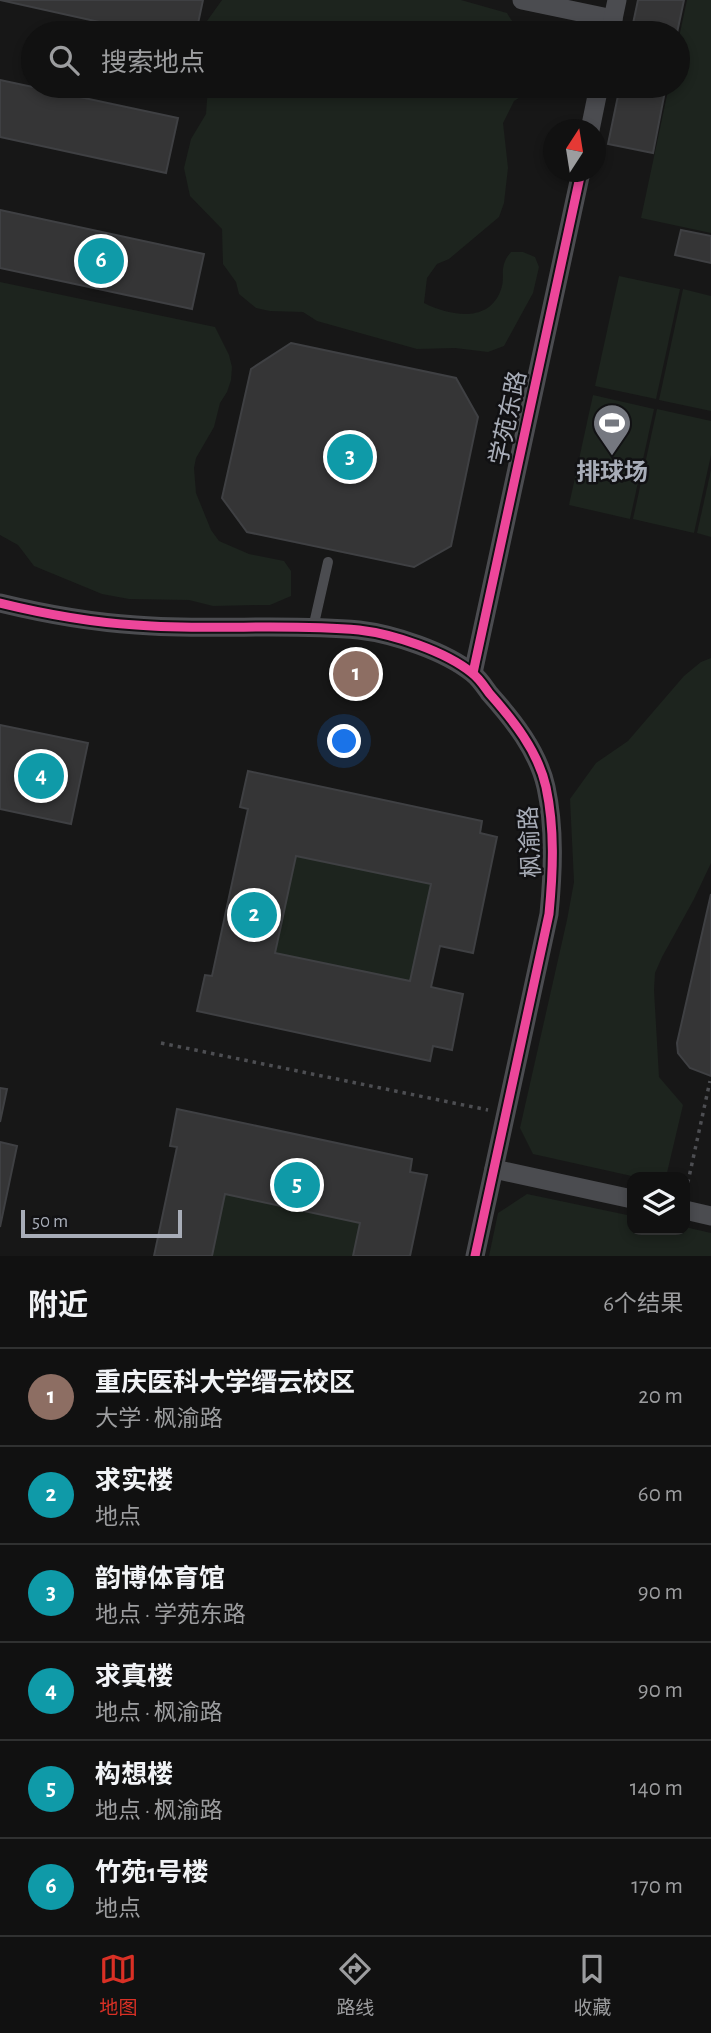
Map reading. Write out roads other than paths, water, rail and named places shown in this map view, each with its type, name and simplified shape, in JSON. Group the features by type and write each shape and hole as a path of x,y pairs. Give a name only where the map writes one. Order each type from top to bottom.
{"street":[{"path":"522,0 614,18"},
{"path":"592,119 597,98"},
{"name":"学苑东路","path":"473,673 578,182"},
{"name":"枫渝路","path":"0,603 45,614 137,625 361,630 403,640 440,653 473,673 505,710 531,747 545,785 552,824 553,872 549,914 475,1256"},
{"path":"494,1169 627,1198"},
{"path":"690,1211 711,1216"}],"lane":[{"path":"313,628 328,562"}],"place":[{"name":"竹苑1号楼","path":"101,261"},
{"name":"韵博体育馆","path":"350,457"},
{"name":"排球场","path":"612,457"},
{"name":"重庆医科大学缙云校区","path":"356,674"},
{"name":"求真楼","path":"41,776"},
{"name":"求实楼","path":"254,915"},
{"name":"构想楼","path":"297,1185"}]}
